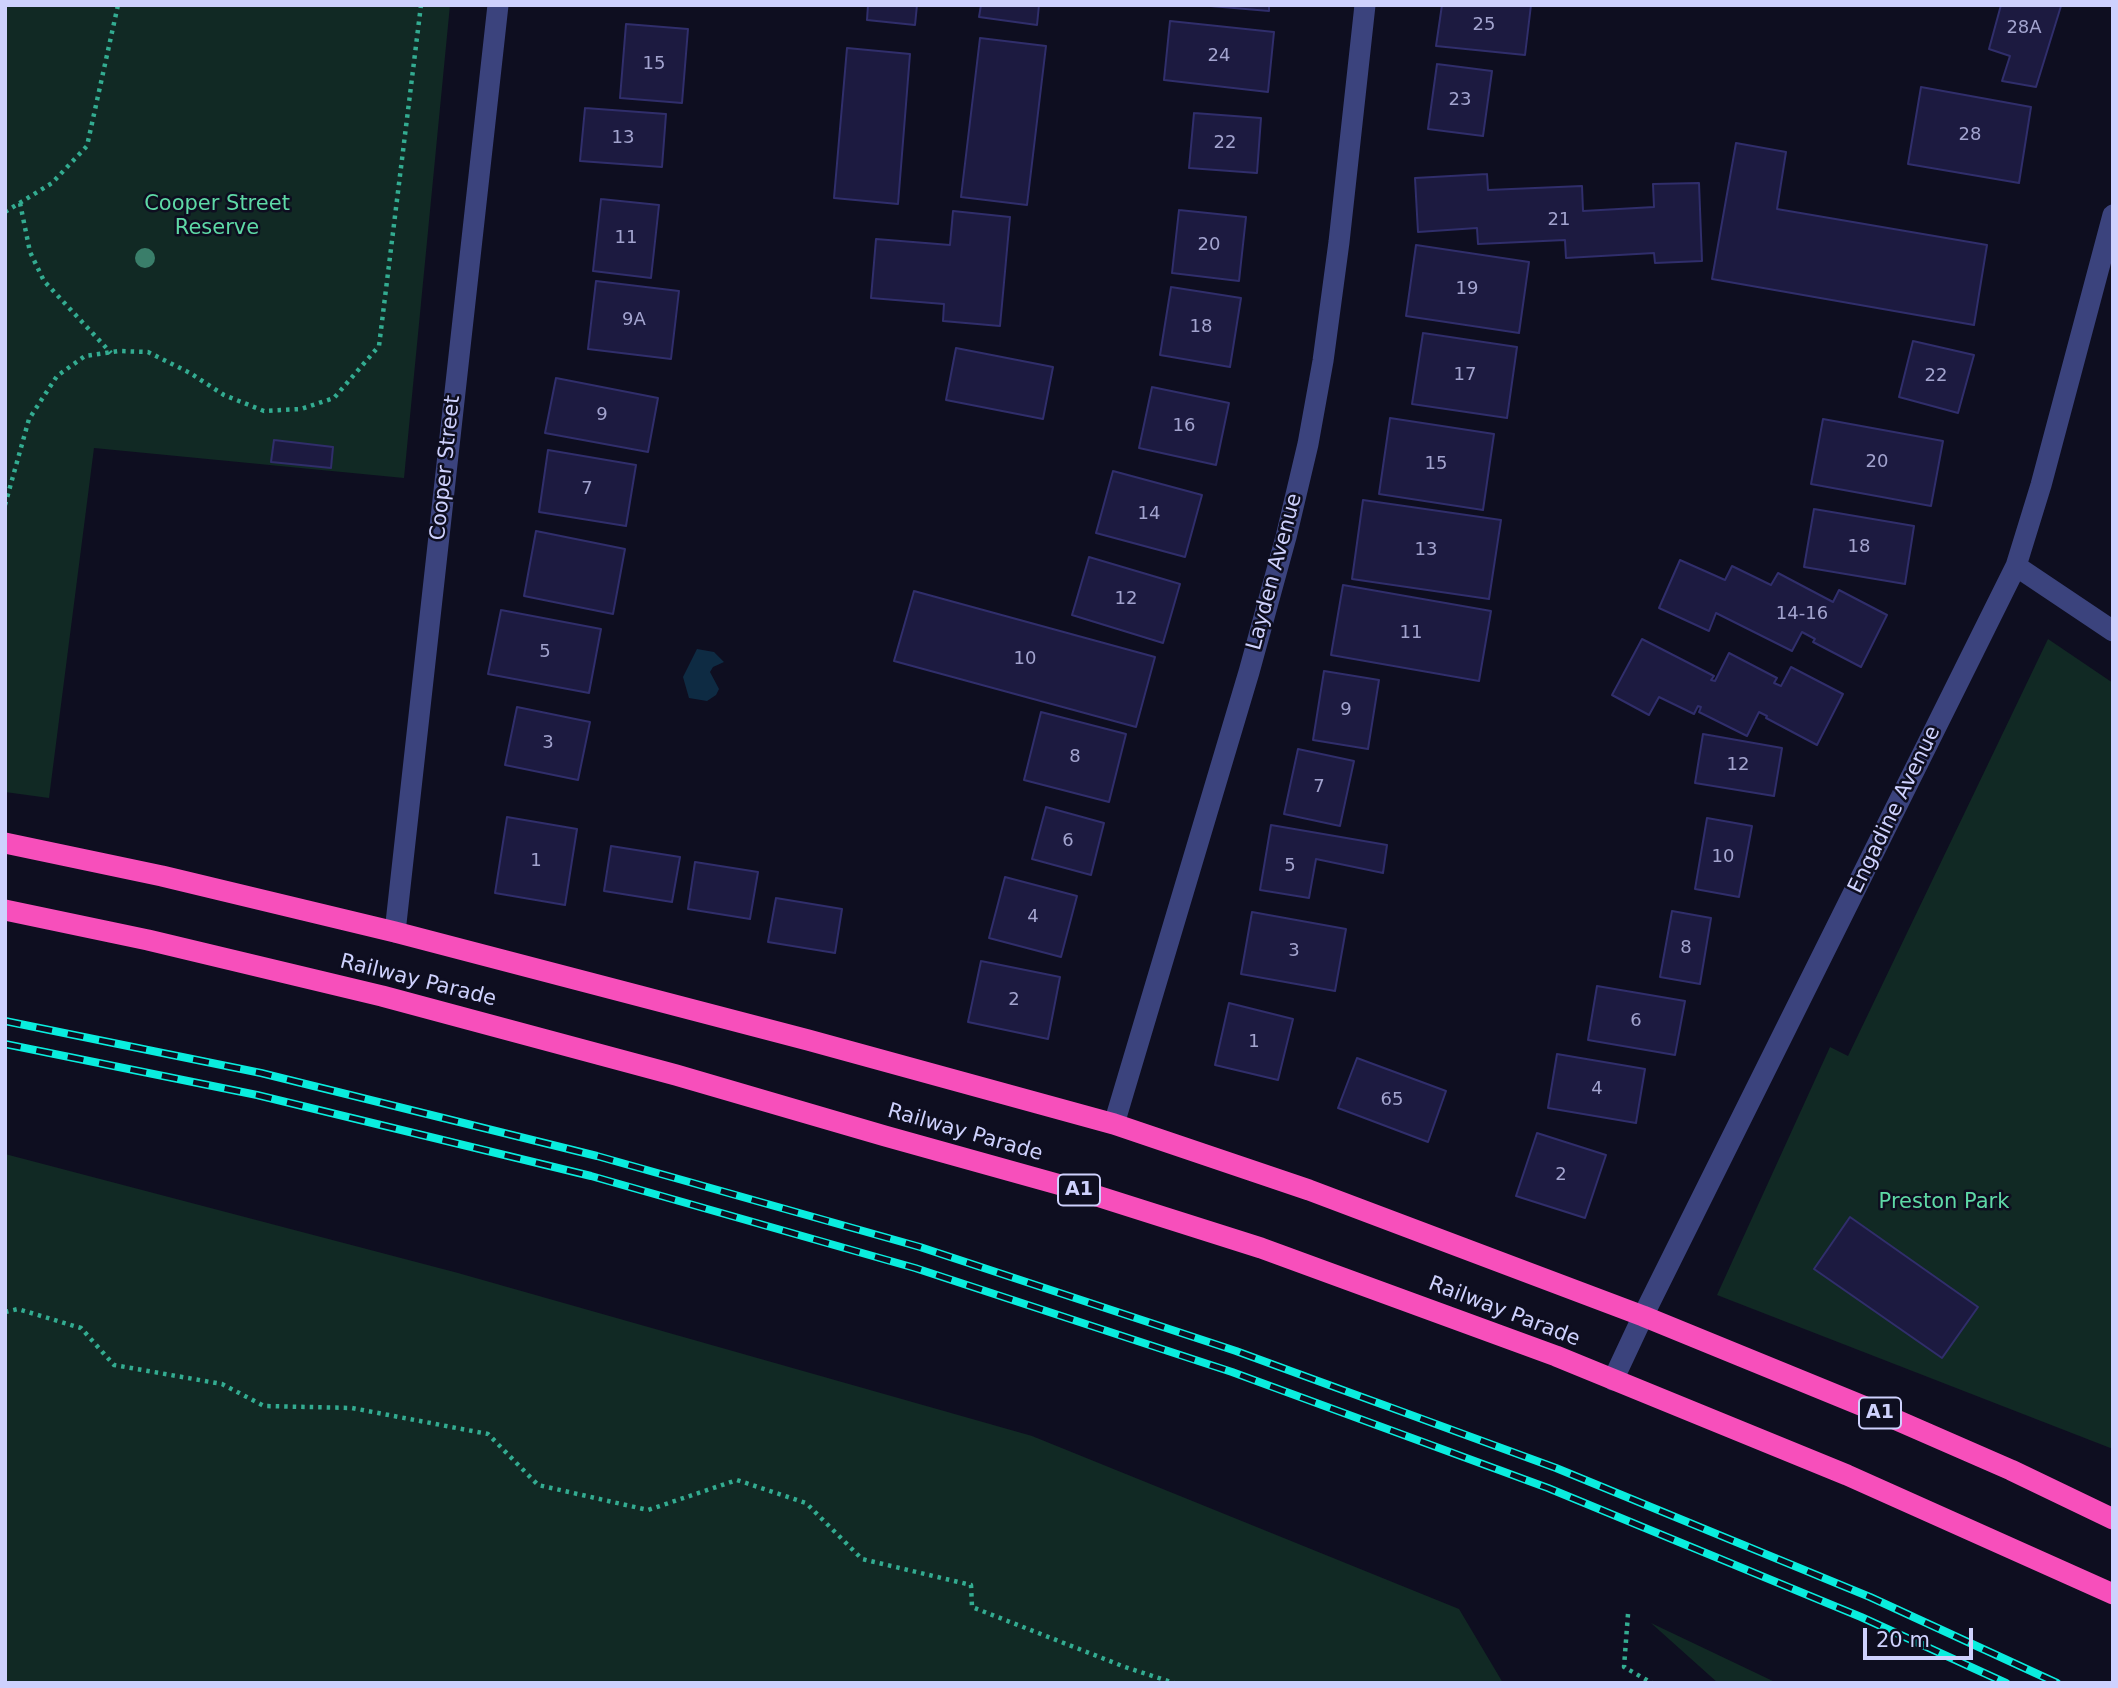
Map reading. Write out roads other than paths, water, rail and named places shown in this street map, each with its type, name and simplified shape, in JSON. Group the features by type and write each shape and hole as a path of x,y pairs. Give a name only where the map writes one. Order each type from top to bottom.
{"highway":[{"name":"Railway Parade","path":"5,844 162,876 395,932 808,1040 1114,1124 1310,1190 1643,1316 1885,1415 2011,1470 2113,1519"},
{"name":"Railway Parade","path":"5,910 148,940 382,996 676,1075 1075,1189 1261,1248 1556,1356 1847,1475 2113,1594"}],"street":[{"name":"Cooper Street","path":"395,932 498,5"},
{"name":"Layden Avenue","path":"1114,1124 1249,673 1305,458 1323,361 1365,5"},
{"name":"Engadine Avenue","path":"1613,1380 2016,566 2041,485 2113,215"},
{"path":"2016,566 2113,632"}],"water":[{"path":"697,649 714,652 724,662 713,667 710,672 719,689 716,695 707,701 689,698 683,677"}],"railway":[{"path":"5,1021 261,1073 597,1156 920,1247 1236,1351 1556,1468 1870,1597 2057,1683"},
{"path":"5,1044 257,1095 591,1176 915,1268 1232,1372 1548,1488 1861,1617 2006,1683"}],"park label":[{"name":"Cooper Street Reserve","path":"217,217"},
{"name":"Preston Park","path":"1944,1203"}]}
